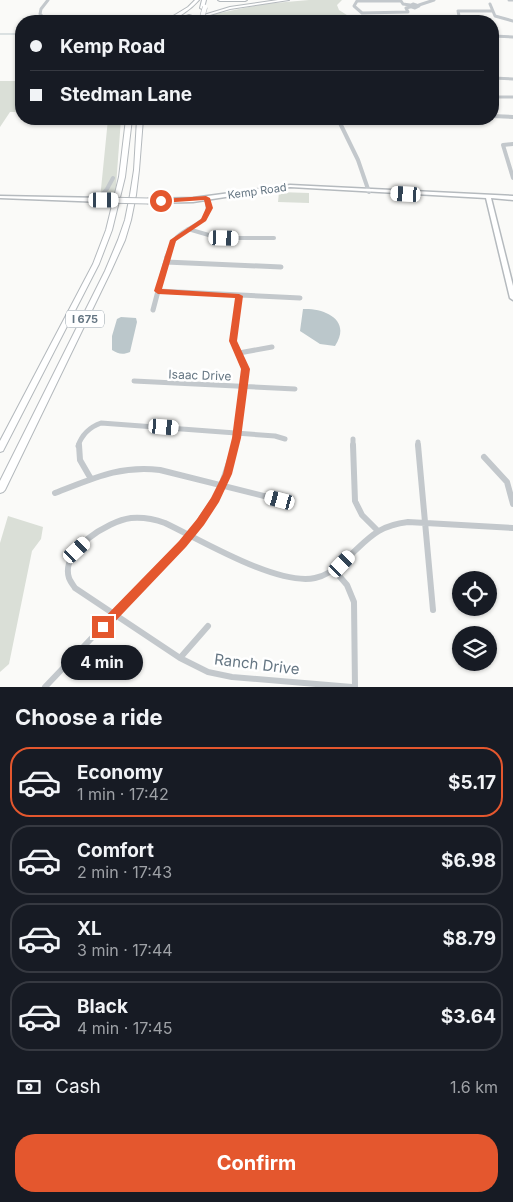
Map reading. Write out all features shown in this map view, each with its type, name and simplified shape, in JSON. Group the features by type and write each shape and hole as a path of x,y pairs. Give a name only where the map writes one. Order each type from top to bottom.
{"highway":[{"path":"177,15 189,8 197,0"},
{"path":"201,15 205,0"},
{"path":"220,0 246,2 287,0"},
{"path":"194,15 219,7 262,0"},
{"path":"206,15 246,2"},
{"name":"I 675","path":"0,449 96,264 109,230 122,177 128,125"},
{"name":"I 675","path":"0,490 120,244 133,196 140,125"}],"main road":[{"name":"Kemp Road","path":"0,197 148,201 206,198 290,186 369,192 513,198"},
{"path":"488,197 513,298"}],"street":[{"path":"38,15 36,13 46,0"},
{"path":"41,15 41,9 46,0"},
{"path":"410,6 406,8 408,12 362,13 356,10 354,6 358,1 400,0 403,4 410,6 432,0"},
{"path":"490,4 496,15"},
{"path":"458,15 459,11 492,10"},
{"path":"499,18 513,21"},
{"path":"499,36 513,37"},
{"path":"499,78 513,79"},
{"path":"499,97 513,97"},
{"path":"499,116 513,117"},
{"path":"341,125 358,160 369,192"},
{"path":"513,144 503,145 512,169 513,178"},
{"path":"97,200 107,190 112,178"},
{"path":"152,310 173,240 207,216 210,208 206,198"},
{"path":"188,229 201,236 211,238 254,240 274,238"},
{"path":"166,262 281,267"},
{"path":"158,291 300,298"},
{"path":"45,687 190,535 208,511 223,485 232,460 244,386 245,369 233,341 239,296"},
{"path":"239,353 272,347"},
{"name":"Isaac Drive","path":"134,381 295,389"},
{"path":"91,479 79,456 78,450 86,430 98,423 109,422 276,436 285,439"},
{"path":"352,439 354,501 360,512 377,530"},
{"path":"418,442 433,610"},
{"path":"484,457 506,482 513,504"},
{"path":"54,493 119,470 144,468 223,485 280,500 288,504"},
{"name":"Ranch Drive","path":"334,570 322,576 306,580 280,578 158,520 144,518 112,523 98,531 77,550 68,566 67,572 70,582 75,588 196,667 214,674 259,683 354,687"},
{"path":"354,687 354,602 347,585 334,570 377,530 398,523 513,528"},
{"path":"180,658 208,626"}],"shaded area":[{"path":"309,0 342,0 337,5 339,10 347,15 210,15 263,4"},
{"path":"0,81 15,81 15,112 10,112 0,127"},
{"path":"107,125 121,125 115,199 100,199"},
{"path":"279,192 309,193 309,203 278,202"},
{"path":"303,309 320,311 334,317 340,329 335,346 320,344 300,331"},
{"path":"121,317 136,318 137,322 130,352 123,354 112,350 112,336 117,319"},
{"path":"8,516 43,527 41,539 32,551 9,664 0,672 0,543"}],"waterway":[{"path":"0,34 15,34"}],"route":[{"path":"103,627 183,544 201,522 215,500 227,474 237,438 245,375 243,362 233,341 233,329 239,296 158,291 173,240 204,220 210,208 206,198 161,201"}]}
